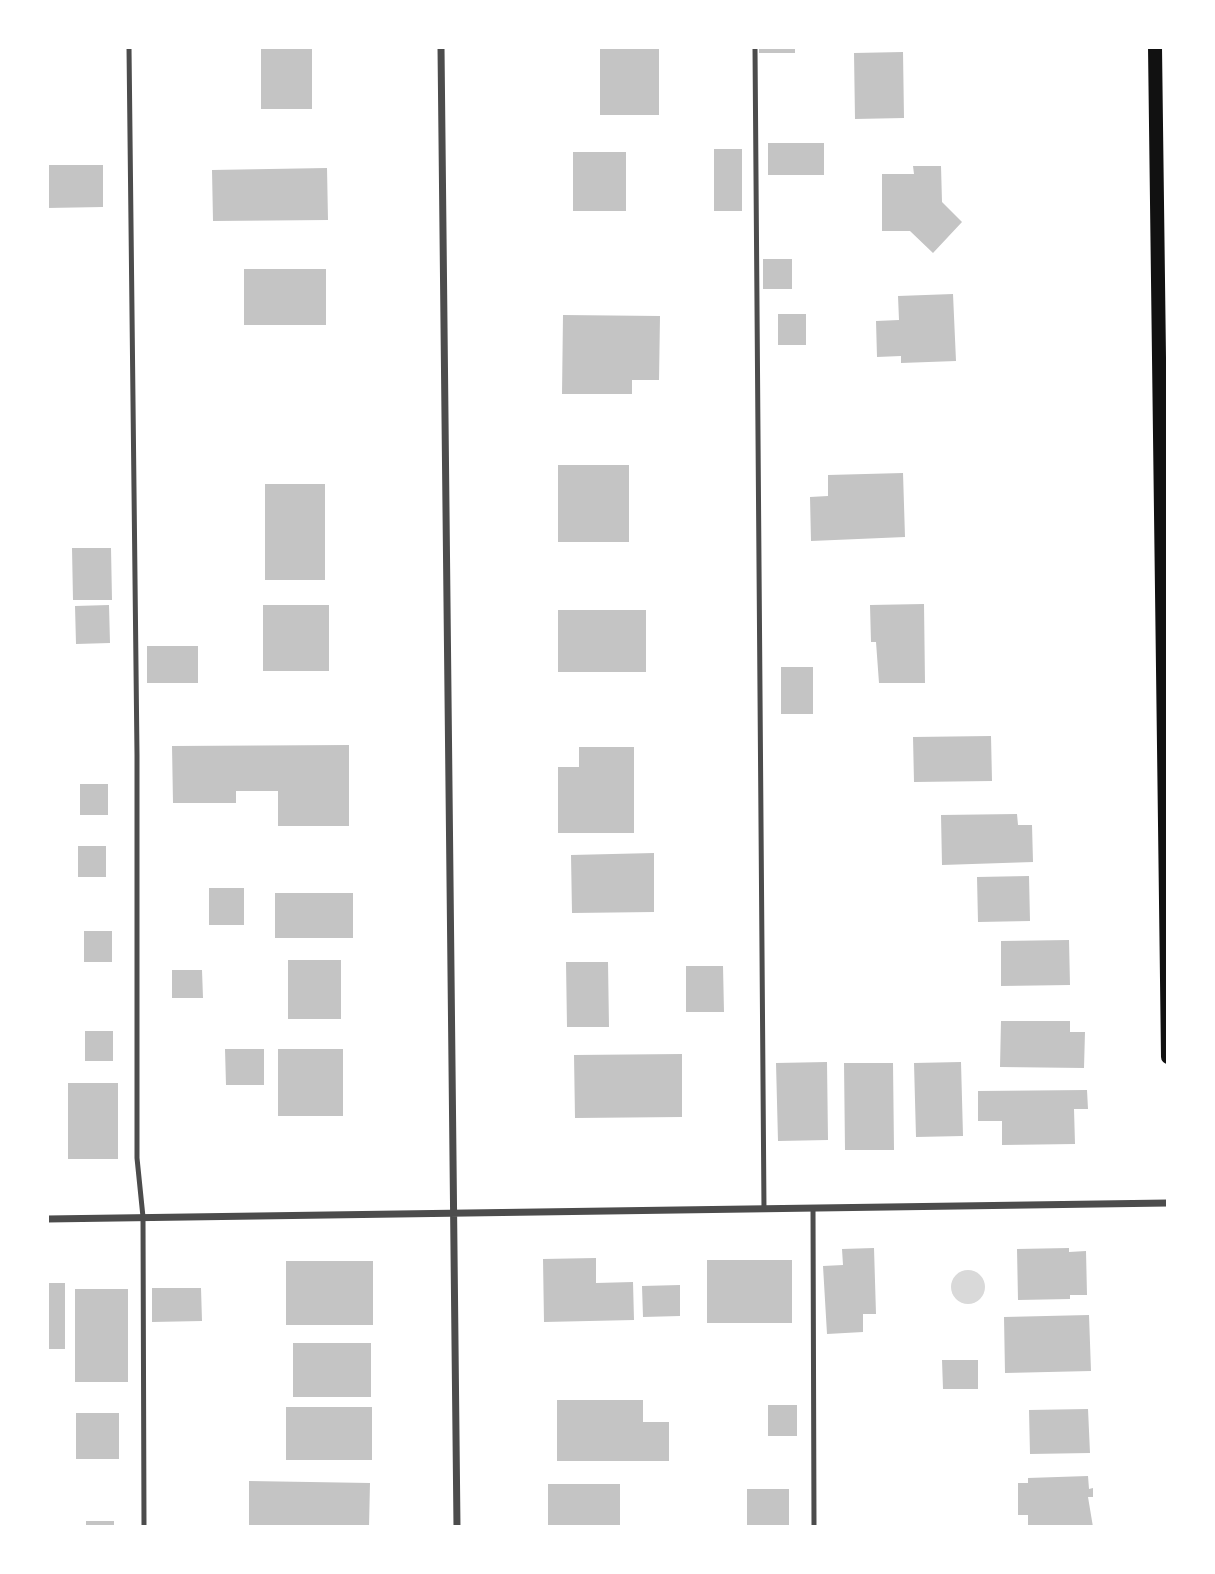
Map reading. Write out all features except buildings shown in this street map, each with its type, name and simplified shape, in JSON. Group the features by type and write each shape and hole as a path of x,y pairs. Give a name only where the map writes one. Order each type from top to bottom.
{"main road":[{"path":"1155,47 1168,1057"}],"street":[{"path":"441,47 457,1527"},
{"path":"47,1219 1168,1203"}],"lane":[{"path":"128,47 136,728 137,1158 143,1217 144,1527"},
{"path":"755,47 764,1209"},
{"path":"813,1208 814,1527"}],"shaded area":[{"path":"968,1270 980,1275 985,1287 980,1299 968,1304 956,1299 951,1287 956,1275"}]}
